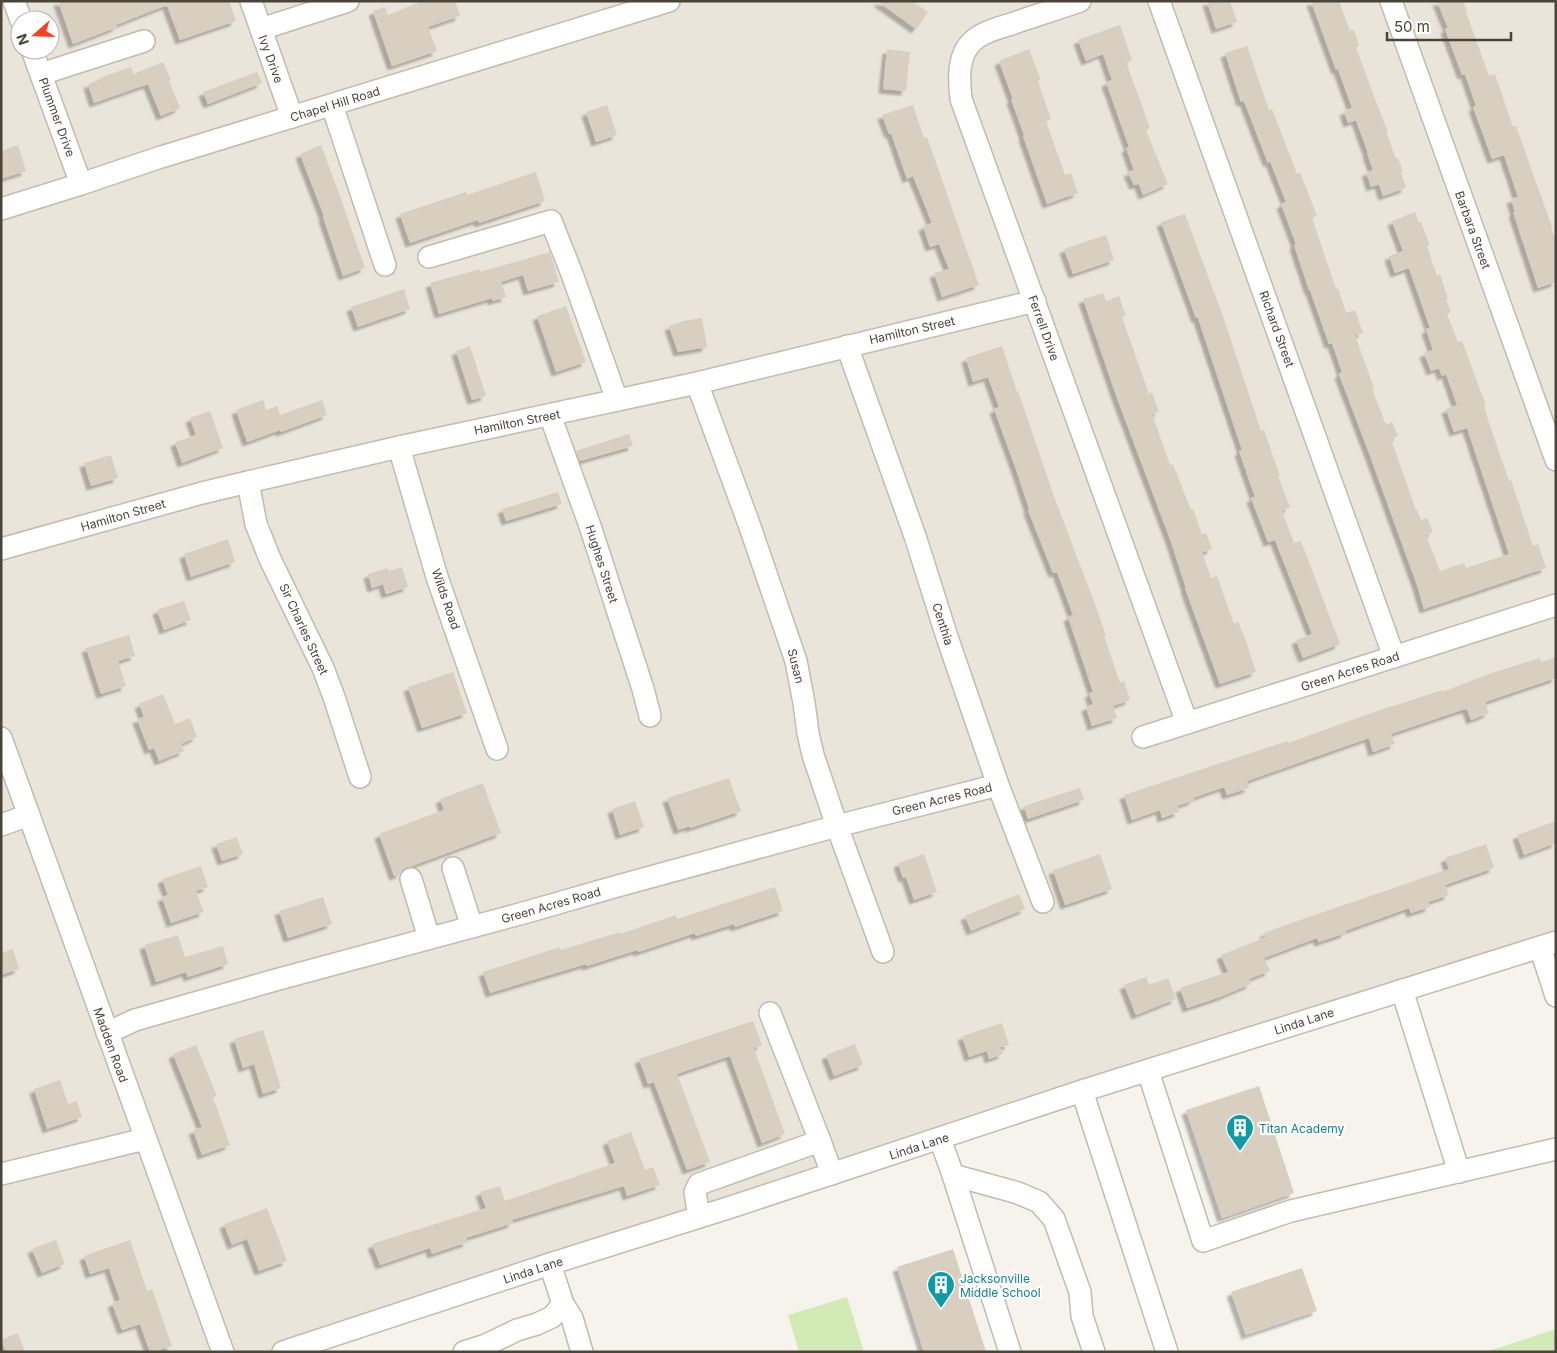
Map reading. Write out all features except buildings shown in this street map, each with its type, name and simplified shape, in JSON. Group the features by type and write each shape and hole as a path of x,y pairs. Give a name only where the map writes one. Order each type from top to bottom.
{"street":[{"name":"Ivy Drive","path":"251,1 292,117"},
{"path":"261,29 348,1"},
{"name":"Chapel Hill Road","path":"1,209 158,158 669,1"},
{"name":"Ferrell Drive","path":"1080,1 993,30 972,42 963,56 960,66 959,83 961,99 1187,723"},
{"name":"Richard Street","path":"1160,1 1394,657"},
{"name":"Barbara Street","path":"1391,1 1556,460"},
{"path":"41,74 144,40"},
{"name":"Plummer Drive","path":"36,60 81,184"},
{"path":"332,105 385,265"},
{"path":"429,257 551,221 617,400"},
{"name":"Hamilton Street","path":"1,549 202,493 399,447 696,383 1035,301"},
{"name":"Centhia","path":"847,346 914,536 998,785 1043,902"},
{"name":"Susan","path":"696,383 796,661 813,755 883,952"},
{"name":"Hughes Street","path":"550,415 590,526 650,716"},
{"name":"Wilds Road","path":"399,447 437,577 497,749"},
{"name":"Sir Charles Street","path":"248,482 256,524 270,559 323,668 360,778"},
{"name":"Green Acres Road","path":"1144,737 1556,605"},
{"name":"Madden Road","path":"1,738 106,1033 223,1352"},
{"name":"Green Acres Road","path":"106,1033 135,1020 279,979 837,826 998,785"},
{"path":"1,825 29,815"},
{"path":"454,868 472,927"},
{"path":"411,879 429,938"},
{"path":"1548,945 1556,996"},
{"name":"Linda Lane","path":"283,1352 550,1264 699,1218 1082,1091 1548,945"},
{"path":"1402,990 1459,1172"},
{"path":"770,1013 832,1174"},
{"path":"1148,1071 1203,1241 1292,1211 1556,1149"},
{"path":"1082,1091 1167,1352"},
{"path":"1,1174 145,1139"},
{"path":"940,1139 1010,1352"},
{"path":"699,1218 695,1192 699,1184 820,1141"},
{"path":"953,1175 1018,1193 1039,1202 1054,1218 1080,1292 1082,1316 1094,1352"},
{"path":"550,1264 563,1304 572,1318 582,1352"},
{"path":"464,1352 486,1345 516,1330 552,1317 563,1304"}],"shaded area":[{"path":"1,1 1556,1 1556,942 283,1352 1,1352"}],"green space":[{"path":"847,1297 864,1352 799,1352 788,1315"},
{"path":"1556,1329 1556,1352 1486,1352"}],"place":[{"name":"Titan Academy","path":"1240,1152"},
{"name":"Jacksonville Middle School","path":"941,1309"}]}
